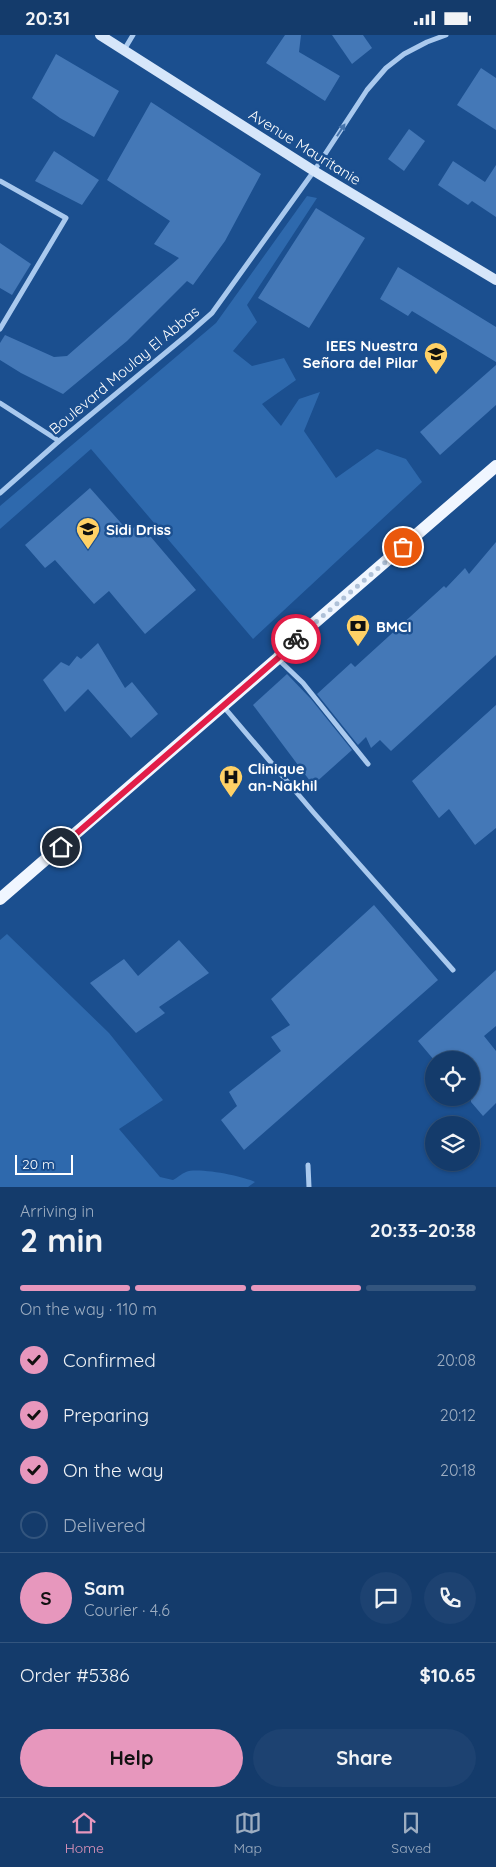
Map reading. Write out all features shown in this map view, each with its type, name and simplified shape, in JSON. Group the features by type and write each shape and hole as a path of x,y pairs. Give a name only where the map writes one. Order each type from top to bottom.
{"main road":[{"path":"0,899 496,466"}],"street":[{"name":"Avenue Mauritanie","path":"100,35 314,171 496,280"},
{"path":"124,50 133,35"},
{"name":"Boulevard Moulay El Abbas","path":"0,493 212,313 314,171 367,90 386,68 404,54 446,35"},
{"path":"0,181 66,218 0,329"},
{"path":"0,403 59,441"},
{"path":"278,658 303,683 368,764"},
{"path":"223,705 302,800 453,970"},
{"path":"308,1165 309,1187"}],"shaded area":[{"path":"307,196 317,198 247,305 257,322 233,351 252,366 284,358 296,380 262,404 281,426 299,399 320,392 304,431 336,478 377,449 406,459 422,482 253,639 91,449 0,529 0,506 216,323"},
{"path":"7,934 109,1033 163,1100 119,1129 160,1177 173,1180 186,1172 210,1171 255,1182 248,1187 0,1187 0,940"}],"building":[{"path":"285,35 301,35 299,52 340,76 325,101 266,63"},
{"path":"332,35 363,35 372,48 352,64"},
{"path":"56,54 119,91 94,137 60,118 32,98"},
{"path":"481,68 496,78 496,130 457,105"},
{"path":"151,102 261,174 225,241 193,285 187,281 127,341 63,394 0,360 0,343 5,335 54,357 67,356 179,258 154,244 170,221 107,180"},
{"path":"409,129 425,141 404,171 388,159"},
{"path":"54,151 99,180 82,205 35,181"},
{"path":"453,161 485,182 496,165 496,217 472,201 468,205 438,185"},
{"path":"316,208 365,238 309,328 258,298"},
{"path":"0,243 31,264 12,295 0,288"},
{"path":"398,267 496,327 496,362 412,311 408,316 380,299"},
{"path":"496,365 496,405 440,455 420,432"},
{"path":"90,488 129,532 139,523 196,590 145,634 109,591 94,604 55,560 45,568 25,545"},
{"path":"496,542 496,655 391,751 380,740 371,748 366,737 358,745 317,694 351,663 355,667 444,586 446,588 465,568 469,574"},
{"path":"98,643 125,688 132,682 158,714 131,738 88,689 65,712 43,680 61,662 69,666 77,656 81,659"},
{"path":"287,674 311,699 352,750 313,785 253,705"},
{"path":"496,705 496,828 475,845 449,809 439,818 412,781"},
{"path":"374,905 438,980 244,1150 221,1120 237,1106 229,1092 281,1051 271,1037 290,1025 271,999"},
{"path":"179,940 209,973 159,1007 165,1013 136,1033 90,983 124,959 138,976"},
{"path":"496,970 496,1026 484,1036 496,1051 496,1103 483,1116 474,1106 480,1106 480,1051 426,1051 418,1041"}],"way so far":[{"path":"296,639 403,547"}],"place":[{"name":"IEES Nuestra Señora del Pilar","path":"436,375"},
{"name":"Sidi Driss","path":"88,550"},
{"name":"BMCI","path":"358,647"},
{"name":"Clinique an-Nakhil","path":"231,798"}],"route":[{"path":"61,847 278,658 296,639"}]}
